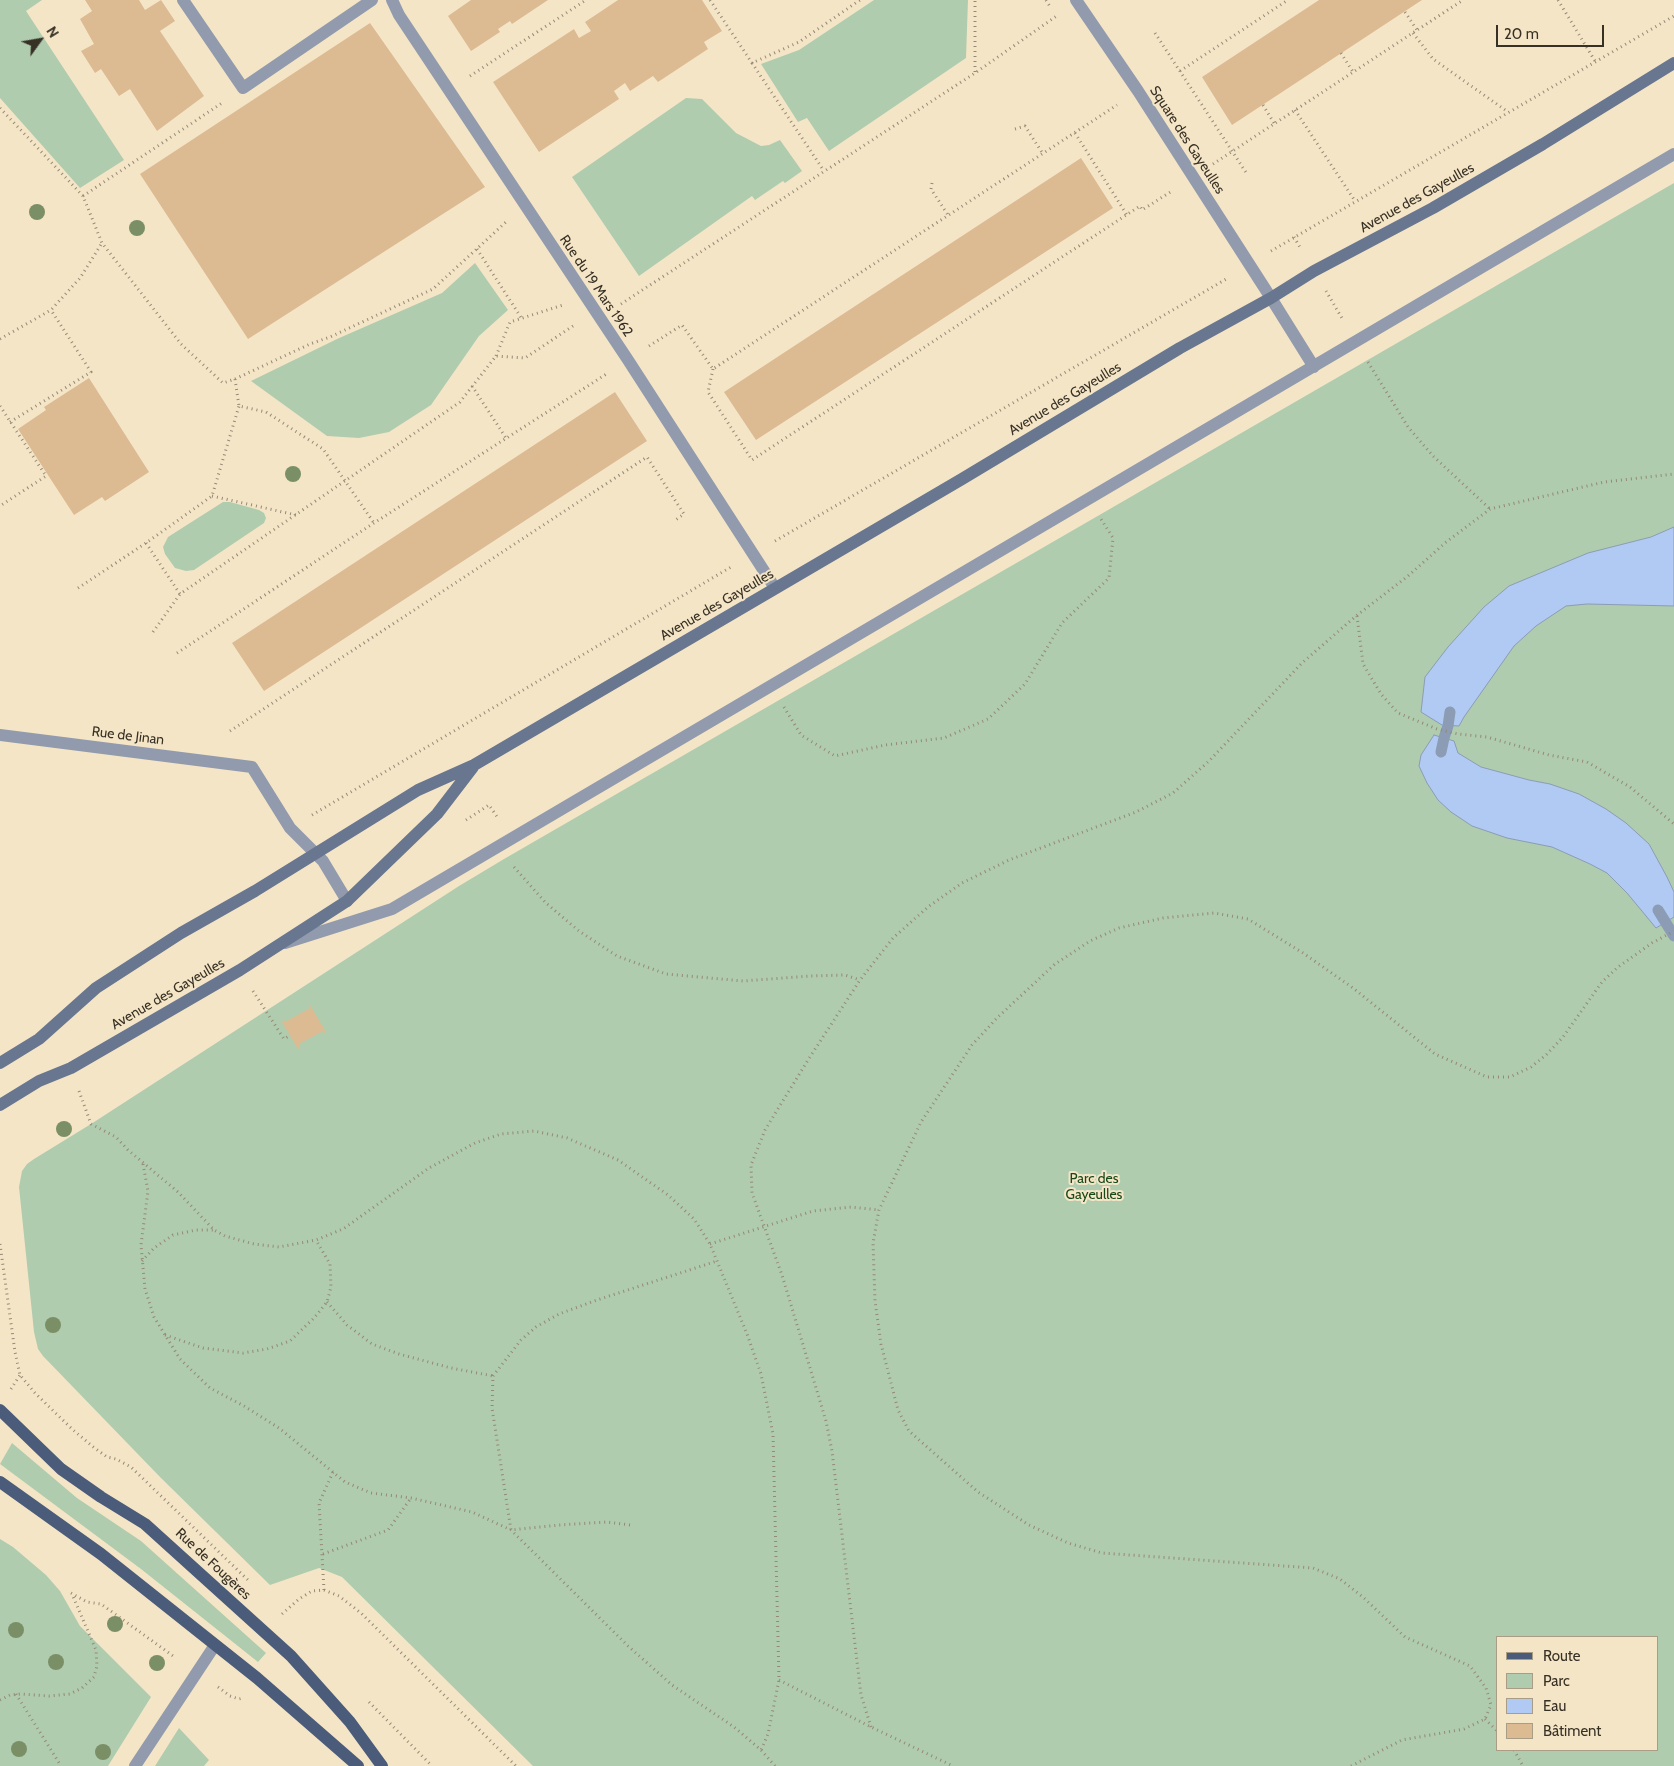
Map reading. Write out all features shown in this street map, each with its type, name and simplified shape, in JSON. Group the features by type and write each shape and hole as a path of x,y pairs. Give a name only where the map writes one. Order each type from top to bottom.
{"main road":[{"name":"Rue de Fougères","path":"0,1410 60,1469 145,1524 291,1656 350,1722 382,1766"},
{"path":"4,1485 101,1554 257,1678 358,1766"}],"street":[{"path":"183,0 243,88 372,0"},
{"name":"Rue du 19 Mars 1962","path":"392,0 399,15 628,360 776,588"},
{"name":"Square des Gayeulles","path":"1076,1 1138,91 1314,367"},
{"name":"Avenue des Gayeulles","path":"0,1063 39,1039 96,988 181,933 256,891 418,790 474,765 962,479 1180,348 1543,144 1674,64"},
{"path":"280,945 392,909 1674,154"},
{"name":"Rue de Jinan","path":"0,735 252,766 290,828"},
{"name":"Avenue des Gayeulles","path":"0,1104 39,1081 71,1068 240,970 347,901 436,814 474,765"},
{"path":"290,828 323,861 347,901"},
{"path":"135,1766 215,1645"}],"path":[{"path":"449,90 586,0"},
{"path":"710,0 824,171"},
{"path":"752,63 799,42 860,0"},
{"path":"975,0 975,73"},
{"path":"1180,72 1288,0"},
{"path":"1232,151 1463,0"},
{"path":"1558,0 1596,61"},
{"path":"496,356 525,358 598,315 975,73 1076,1"},
{"path":"1405,12 1420,44 1433,59 1508,112"},
{"path":"290,828 754,554 1250,266 1355,201 1674,16"},
{"path":"1155,32 1247,174"},
{"path":"1341,53 1353,72"},
{"path":"83,196 243,88"},
{"path":"1138,91 713,369 708,392 752,460 1140,206 1142,210 1193,177"},
{"path":"1263,105 1274,123"},
{"path":"0,108 83,196 102,243 181,344 223,383 330,337 433,289 525,205"},
{"path":"1295,110 1355,201"},
{"path":"1015,129 1025,126 1043,154"},
{"path":"1075,133 1127,216"},
{"path":"932,184 931,189 948,216"},
{"path":"1294,237 1408,427 1433,456 1490,508"},
{"path":"0,338 51,310 80,278 102,243"},
{"path":"477,249 522,318"},
{"path":"153,632 180,594 460,402 496,356 510,322 586,297"},
{"path":"10,422 91,372 51,310"},
{"path":"177,653 374,522 682,324 713,369"},
{"path":"78,588 212,496 239,406 235,379"},
{"path":"472,386 506,438"},
{"path":"0,406 46,476 0,506"},
{"path":"239,406 266,412 323,449 374,522"},
{"path":"230,731 647,458 684,514 674,521"},
{"path":"871,1727 861,1695 833,1461 827,1428 782,1275 752,1193 751,1165 765,1130 860,980 893,938 928,907 962,883 1009,860 1136,812 1173,792 1209,762 1302,663 1356,616 1490,508 1604,482 1674,474"},
{"path":"212,496 296,516"},
{"path":"771,686 801,735 835,756 885,745 944,738 988,719 1025,684 1062,624 1109,578 1113,538 1089,499"},
{"path":"146,543 180,594"},
{"path":"1356,616 1363,664 1381,694 1398,713 1437,729 1458,734 1487,737 1549,755 1587,762 1630,787 1674,824"},
{"path":"500,846 512,865 546,903 579,931 617,956 666,974 724,980 744,981 845,975 860,980"},
{"path":"1351,1766 1402,1740 1464,1729 1485,1719 1491,1705 1486,1688 1470,1666 1405,1637 1364,1598 1340,1579 1313,1568 1102,1553 1068,1543 1029,1525 978,1492 909,1432 898,1410 881,1344 875,1301 873,1243 878,1210 921,1122 972,1045 998,1017 1055,964 1090,940 1119,928 1163,918 1214,913 1248,919 1303,952 1346,983 1436,1054 1486,1077 1510,1077 1538,1061 1563,1037 1602,982 1618,967 1652,943 1674,931"},
{"path":"240,970 284,1039 289,1036"},
{"path":"71,1068 91,1124 116,1137 143,1163 178,1192 214,1230 225,1236 254,1244 278,1248 316,1240 343,1229 429,1168 475,1143 501,1134 534,1131 567,1138 618,1160 668,1195 694,1219 710,1244 747,1334 761,1374 773,1434 779,1680 768,1734 762,1750"},
{"path":"143,1163 148,1191 142,1262 146,1289 154,1317 180,1359 210,1388 279,1428 344,1482 371,1493 411,1498 472,1512 511,1530 628,1646 672,1685 734,1727 762,1750 775,1766"},
{"path":"710,1244 813,1211 851,1207 878,1210"},
{"path":"142,1262 154,1248 174,1234 196,1230 214,1230"},
{"path":"165,1335 203,1348 243,1352 268,1349 290,1341 314,1318 327,1302 331,1287 330,1264 316,1240"},
{"path":"0,1244 20,1375 66,1423 107,1457 116,1459 131,1468 255,1586"},
{"path":"511,1530 492,1408 493,1376 520,1340 536,1327 559,1314 717,1261"},
{"path":"327,1302 347,1325 372,1344 399,1354 451,1368 493,1376"},
{"path":"324,1590 319,1503 333,1472"},
{"path":"322,1554 388,1530 411,1498"},
{"path":"511,1530 607,1522 630,1525"},
{"path":"275,1607 282,1614 299,1599 312,1591 324,1590 339,1596 360,1613 516,1766"},
{"path":"0,1700 16,1694 49,1696 70,1694 82,1688 94,1677 97,1666 96,1650 71,1593 87,1602 101,1604 230,1696 239,1699 245,1698 257,1678"},
{"path":"779,1680 953,1766"},
{"path":"16,1694 61,1766"},
{"path":"1485,1719 1496,1730"},
{"path":"1515,1751 1523,1766"}],"green space":[{"path":"0,0 42,0 26,11 124,160 80,188 0,98"},
{"path":"874,0 968,0 966,58 829,151 807,118 798,122 761,64 799,50"},
{"path":"686,98 702,99 736,133 761,146 780,140 802,171 755,200 752,196 639,276 572,177"},
{"name":"Parc des Gayeulles","path":"1674,183 1674,1766 533,1766 342,1577 319,1568 270,1585 161,1478 38,1349 34,1332 19,1187 22,1171 34,1159 459,886"},
{"path":"475,263 508,310 479,336 431,405 389,432 359,438 327,436 251,381 337,339 442,293"},
{"path":"223,502 230,502 259,510 264,513 266,518 264,523 194,570 186,571 175,568 165,554 163,547 168,537"},
{"path":"12,1443 77,1498 141,1541 266,1653 258,1662 141,1569 0,1464"},
{"path":"0,1539 13,1547 46,1575 60,1591 80,1626 151,1697 108,1766 0,1766"},
{"path":"179,1728 209,1760 204,1766 155,1766"}],"water":[{"path":"1674,527 1674,606 1587,604 1566,606 1536,626 1514,646 1459,726 1442,725 1421,712 1425,677 1448,647 1484,607 1509,586 1588,553 1651,537"},
{"path":"1434,735 1454,741 1458,753 1481,767 1550,784 1579,794 1626,823 1649,844 1667,877 1674,892 1674,917 1656,928 1627,893 1607,873 1552,847 1507,838 1472,826 1451,812 1438,800 1419,766 1421,755"}],"building":[{"path":"85,0 139,0 145,10 161,0 175,21 160,31 204,96 157,131 130,89 119,96 101,69 95,73 81,51 94,44 80,19 92,11"},
{"path":"471,0 548,0 512,24 510,21 498,29 500,32 471,51 448,16"},
{"path":"618,0 702,0 722,31 704,42 708,49 658,82 653,76 630,91 625,83 614,91 619,99 539,152 493,82 574,29 579,38 591,31 585,22"},
{"path":"1319,0 1422,0 1232,125 1202,77"},
{"path":"370,23 485,187 248,339 140,174"},
{"path":"1081,158 1113,208 756,440 724,392"},
{"path":"89,378 149,472 105,501 102,497 74,515 18,429 46,410 44,407"},
{"path":"615,392 647,441 264,691 232,643"},
{"path":"309,1005 326,1032 324,1033 323,1031 299,1044 300,1047 298,1049 282,1022 284,1019 285,1022 310,1008"}],"waterway":[{"path":"1441,752 1450,712"},
{"path":"1658,910 1674,936"}]}
